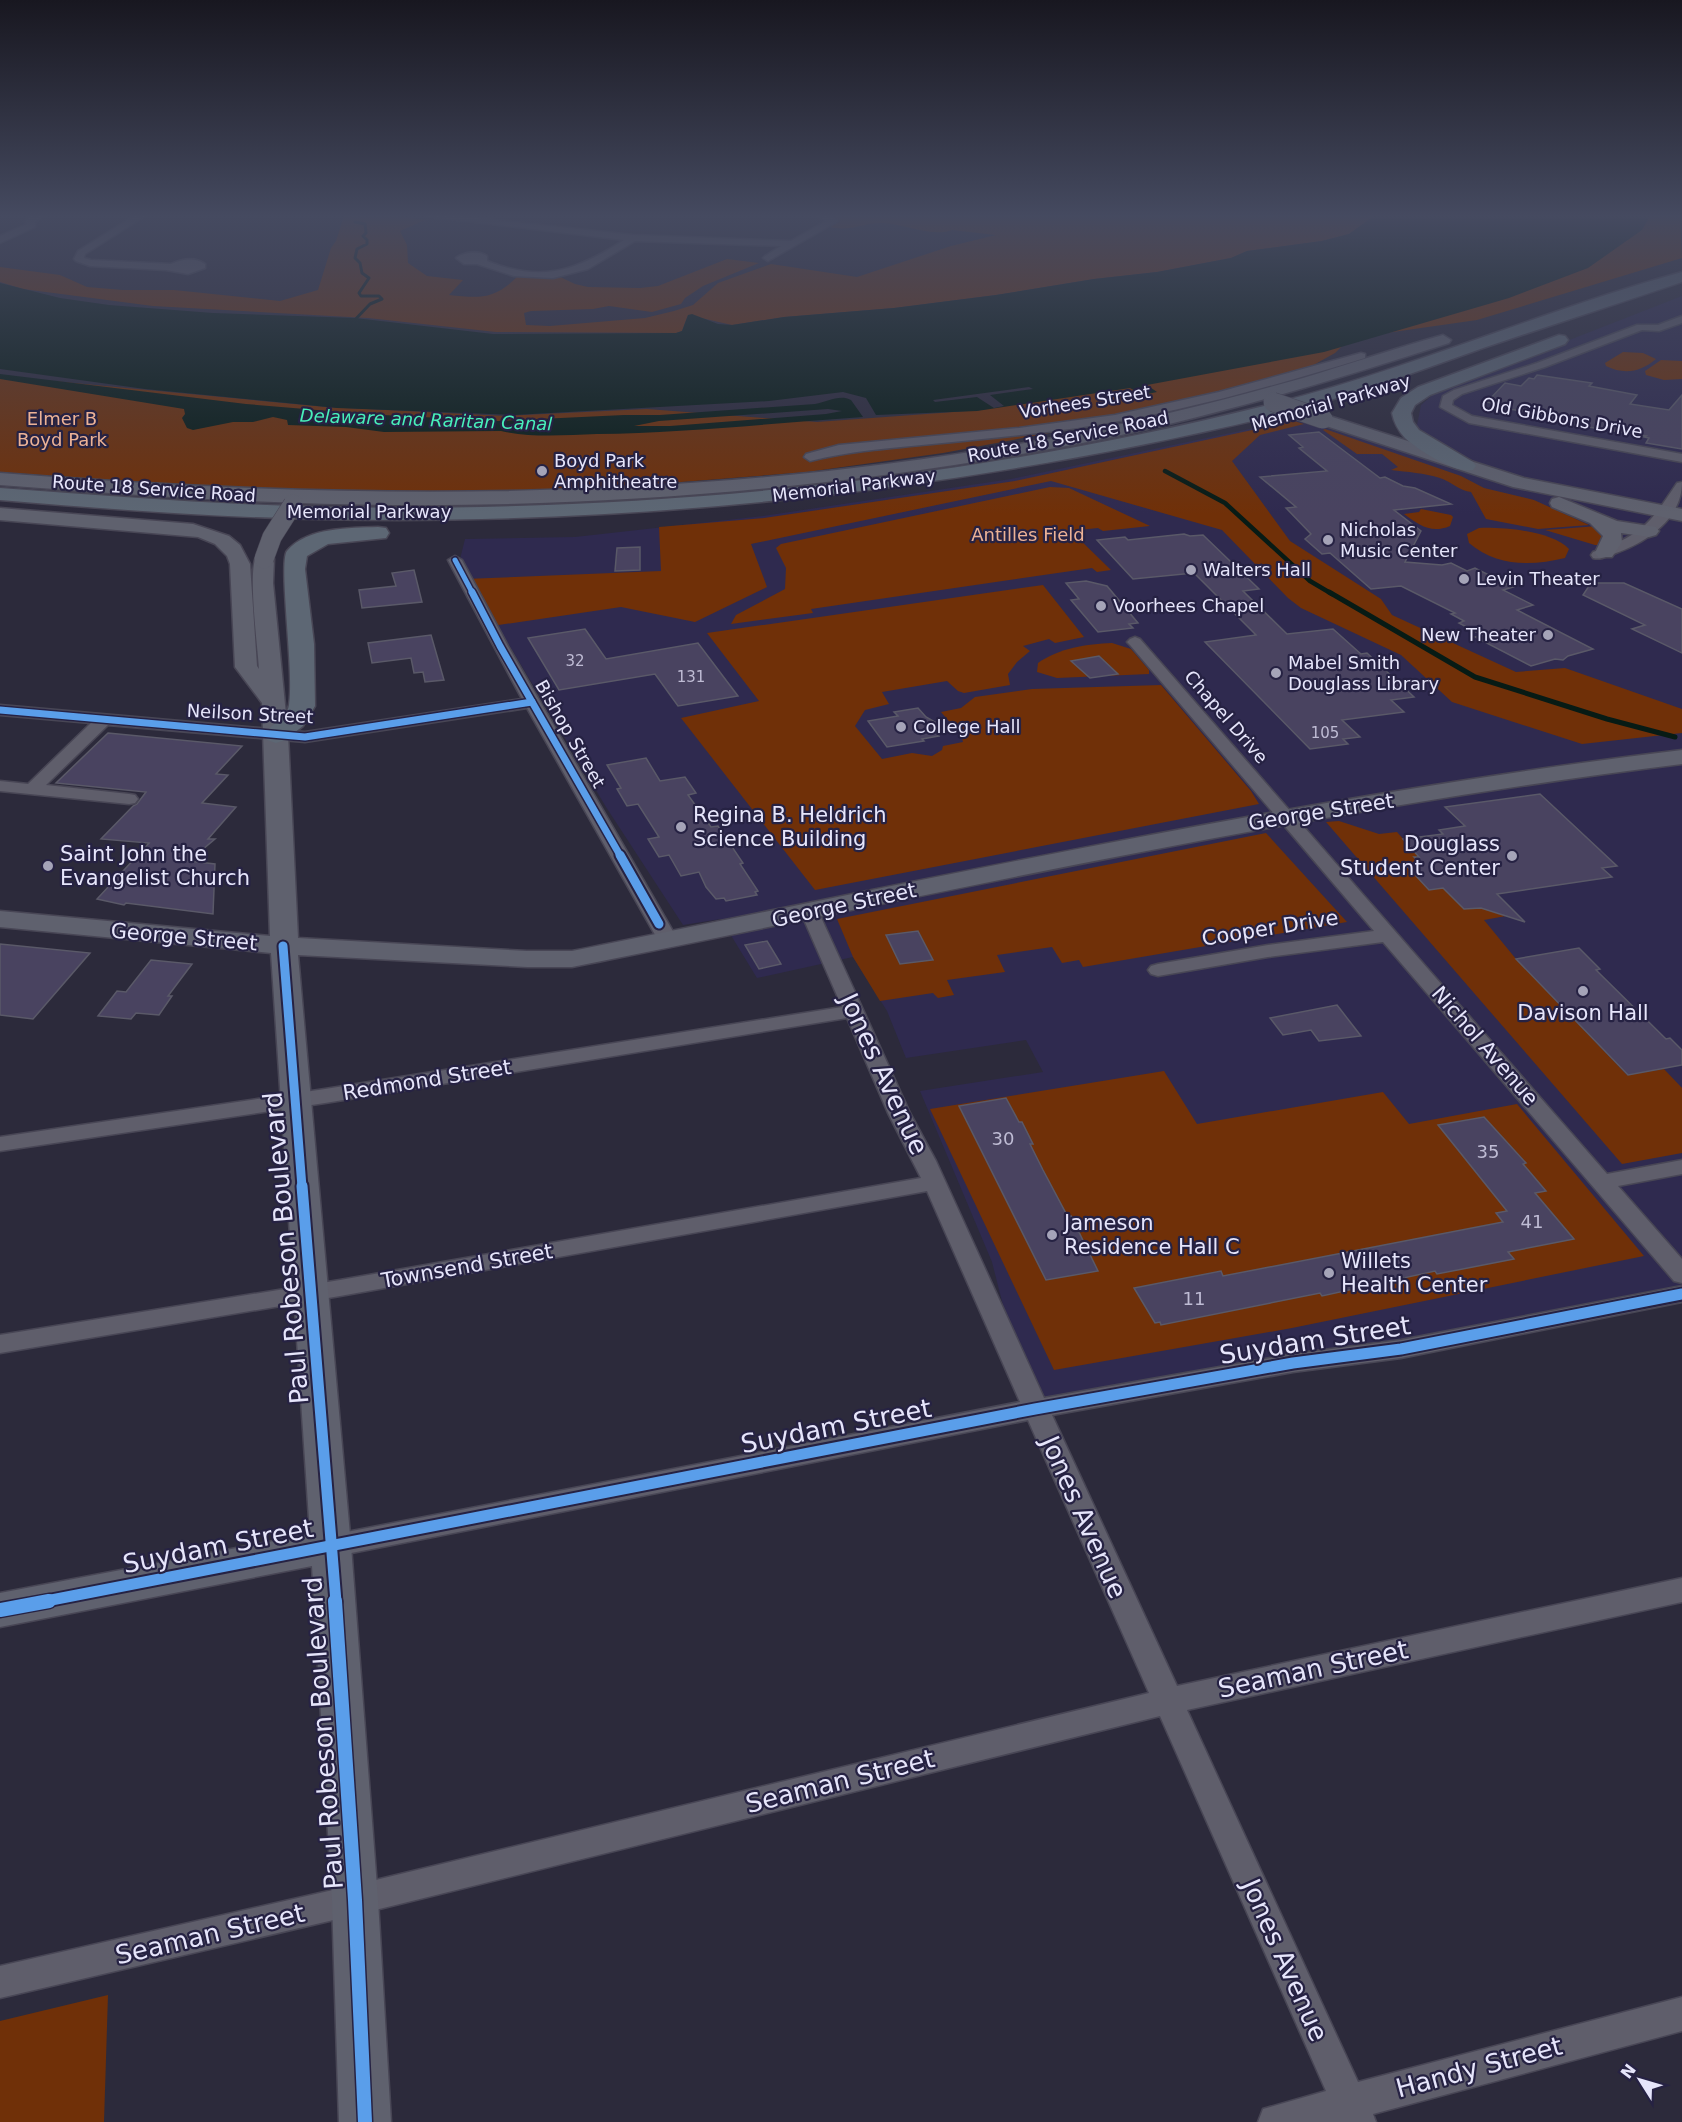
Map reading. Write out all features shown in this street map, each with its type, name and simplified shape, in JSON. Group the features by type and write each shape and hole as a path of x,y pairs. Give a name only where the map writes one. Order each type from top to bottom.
{"highway":[{"path":"1009,450 1115,436 1271,401 1380,367 1443,340 1531,315"},
{"name":"Memorial Parkway","path":"0,494 197,509 330,513 454,513 682,503 901,481 1090,451 1270,410 1380,378 1568,315"},
{"name":"Memorial Parkway","path":"0,503 146,514 301,521 459,521 592,517 754,506 880,492 1008,474 1170,445 1355,398 1602,315"},
{"path":"1466,466 1428,445 1408,430 1402,420 1401,411 1409,399 1437,386 1626,315"},
{"path":"276,735 294,721 302,706 302,644 294,569 296,554 312,543 336,536 615,526 785,512 1018,478 1108,461 1170,445"},
{"path":"139,525 410,532"}],"main road":[{"name":"Route 18 Service Road","path":"0,479 295,501 537,496 663,490 781,480 1009,450 1104,432 1208,409 1327,377 1443,340"},
{"path":"1271,401 1520,483 1675,511"},
{"path":"810,457 811,464 815,467 847,473"},
{"path":"781,480 810,457"},
{"path":"1504,477 1598,521 1624,529 1649,531"},
{"name":"Paul Robeson Boulevard","path":"295,501 272,537 264,559 263,583 276,735 284,946 331,1546 355,1900 365,2122"},
{"path":"0,514 139,525 206,533 220,538 234,551 240,564 246,667 272,701"},
{"path":"1598,521 1613,535 1612,542 1601,554"},
{"name":"George Street","path":"0,919 284,946 527,959 572,959 810,913 1060,860 1288,817 1543,774 1682,757"},
{"name":"Suydam Street","path":"0,1610 331,1546"}],"street":[{"name":"Old Gibbons Drive","path":"1682,319 1659,328 1641,327 1541,365 1458,392 1447,398 1446,407 1469,419 1682,458"},
{"name":"Vorhees Street","path":"810,457 839,449 1052,427 1111,418 1205,399 1361,356"},
{"path":"1601,554 1633,542 1675,511 1682,486"},
{"name":"Bishop Street","path":"454,560 500,646 668,940"},
{"name":"Chapel Drive","path":"1135,642 1204,724 1288,817"},
{"name":"Neilson Street","path":"0,710 276,735 326,735 532,702"},
{"path":"31,790 105,719"},
{"path":"0,786 129,799"},
{"name":"Nichol Avenue","path":"1288,817 1682,1275"},
{"name":"Jones Avenue","path":"810,913 1354,2112"},
{"name":"Cooper Drive","path":"1158,970 1268,951 1390,935"},
{"name":"Redmond Street","path":"0,1144 296,1100 853,1011"},
{"path":"1603,1182 1682,1167"},
{"name":"Townsend Street","path":"0,1344 312,1293 933,1183"},
{"name":"Suydam Street","path":"331,1546 1035,1409 1293,1363 1401,1349 1682,1294"},
{"name":"Seaman Street","path":"0,1982 355,1900 1168,1701 1682,1590"},
{"name":"Handy Street","path":"1276,2122 1354,2112 1682,2014"}],"shaded area":[{"path":"1633,315 1682,315 1682,1294 1035,1409 1022,1380 992,1262 920,1091 1043,1072 1026,1040 906,1058 887,1011 853,957 757,978 721,919 683,925 606,807 497,625 460,559 465,539 575,537 763,516 1011,479 1297,419 1465,470 1422,439 1417,425 1421,405 1436,392"}],"green space":[{"path":"315,315 524,315 526,325 550,326 657,315 688,315 682,331 676,333 496,332 368,318"},
{"path":"688,315 808,315 784,317 732,325"},
{"path":"1420,315 1493,315 1477,320 1379,334"},
{"name":"Elmer B Boyd Park","path":"1342,346 1335,353 1283,382 1172,410 943,453 807,472 541,493 307,494 0,472 0,376 326,407 505,416 647,409 817,422 981,410"},
{"path":"1623,352 1643,353 1656,359 1632,371 1619,371 1606,366 1605,363"},
{"path":"1661,360 1682,361 1682,379 1664,380 1646,375 1645,371"},
{"path":"1294,421 1304,424 1260,435 1232,461 1290,541 1381,599 1392,615 1516,672 1565,668 1682,709 1682,733 1582,744 1452,702 1401,655 1301,608 1288,598 1222,530 1051,481 751,544 767,587 695,622 621,607 492,626 465,579 661,571 659,527 764,518 1015,481"},
{"path":"1323,430 1461,476 1484,488 1534,500 1589,525 1538,529 1486,519 1471,492 1434,476 1391,470 1398,467 1382,454 1357,454"},
{"name":"Antilles Field","path":"1050,487 1069,488 1150,526 1103,531 1098,528 1079,530 1080,533 1075,535 1111,570 1097,572 1092,568 811,609 813,613 731,624 736,615 785,589 786,568 776,548 781,544"},
{"path":"1421,509 1451,515 1453,517 1450,526 1431,529 1420,525 1404,514 1419,512"},
{"path":"1598,526 1605,535 1599,545 1545,530"},
{"path":"1479,528 1514,529 1540,534 1569,549 1565,558 1553,561 1528,563 1503,560 1491,557 1469,543 1467,534"},
{"path":"1043,585 1084,637 1055,643 1049,639 1023,646 1030,651 1008,674 1010,685 964,693 958,691 947,681 882,692 889,704 865,710 855,726 882,759 912,753 932,756 942,750 943,746 963,742 961,735 941,712 961,708 975,697 1032,689 1161,685 1251,791 1259,804 815,890 681,718 759,701 707,633"},
{"path":"1112,643 1131,649 1149,670 1149,674 1057,678 1037,672 1038,663 1064,650"},
{"path":"1339,821 1379,834 1397,832 1419,857 1415,858 1419,862 1406,865 1443,888 1464,909 1481,908 1506,916 1484,920 1516,959 1627,1075 1664,1069 1682,1088 1682,1153 1622,1164 1326,822"},
{"path":"1266,833 1347,922 1083,967 1079,960 1062,963 1052,947 997,955 1005,972 947,980 954,995 938,998 933,993 880,1001 853,957 837,919"},
{"path":"1164,1071 1197,1124 1383,1092 1409,1124 1517,1104 1644,1256 1292,1328 1054,1370 930,1109"},
{"path":"108,1995 104,2122 0,2122 0,2021"}],"water":[{"path":"0,315 271,315 355,318 493,334 676,333 682,331 688,315 695,315 718,324 732,325 808,315 1451,315 1324,352 1147,385 1157,392 1143,395 1130,388 977,411 876,415 866,398 843,392 769,401 514,415 337,408 145,389 0,369"},
{"name":"Delaware and Raritan Canal","path":"0,374 246,404 365,414 498,421 660,415 815,404 842,398 851,400 863,417 696,430 561,435 525,435 501,431 384,432 346,427 288,425 287,420 273,417 193,430 187,428 182,418 185,414 184,409 0,379","holes":["828,409 842,411 670,426 634,426 659,421"]}],"pier":[{"path":"1029,387 1033,389 990,395 1004,406 994,408 977,397 935,402 933,400"}],"building":[{"path":"1537,375 1592,383 1589,386 1637,395 1630,404 1669,410 1682,395 1682,449 1646,443 1649,438 1644,437 1646,436 1549,421 1552,416 1509,409 1511,407 1487,402 1505,383 1521,386 1529,378 1534,379"},
{"path":"1319,432 1380,478 1385,477 1451,504 1394,510 1421,531 1405,562 1442,565 1451,563 1467,571 1475,568 1513,587 1503,590 1533,605 1517,610 1593,649 1568,656 1563,660 1555,659 1531,666 1475,637 1482,635 1459,623 1464,621 1451,614 1455,613 1401,586 1371,589 1330,553 1322,554 1305,539 1311,534 1286,508 1296,507 1260,477 1327,471 1299,448 1303,447 1289,435"},
{"path":"1184,534 1203,535 1259,589 1243,591 1287,634 1333,629 1361,654 1367,653 1414,697 1391,700 1404,712 1342,720 1360,737 1343,739 1348,744 1310,749 1205,642 1256,635 1194,573 1133,579 1097,540 1125,537 1128,540"},
{"path":"640,547 640,570 615,571 617,548"},
{"path":"414,570 422,602 362,608 359,590 396,586 392,573"},
{"name":"Voorhees Chapel","path":"1086,581 1107,586 1138,623 1129,624 1133,628 1098,632 1071,600 1079,599 1066,583"},
{"path":"1591,583 1624,583 1682,609 1682,653 1632,629 1645,625 1583,595"},
{"path":"585,629 606,659 698,643 738,696 678,706 655,674 559,690 528,638"},
{"path":"431,635 444,680 425,682 423,672 414,673 411,658 372,663 368,643"},
{"path":"1099,656 1118,674 1090,678 1071,661"},
{"name":"College Hall","path":"918,708 926,717 949,730 936,732 939,736 922,739 924,741 887,747 868,721 898,716 894,712"},
{"path":"108,733 242,746 216,774 228,775 202,803 236,807 208,839 215,839 189,861 215,864 213,914 126,903 124,905 97,899 149,843 101,839 146,792 56,783"},
{"name":"Regina B. Heldrich Science Building","path":"646,758 660,781 685,777 696,793 688,795 711,827 718,826 743,863 740,864 758,891 755,892 757,895 726,901 724,898 716,899 706,887 699,872 681,876 669,855 659,857 648,839 659,837 638,804 627,806 617,789 621,788 607,765"},
{"name":"Douglass Student Center","path":"1540,794 1617,866 1602,868 1612,877 1497,894 1525,922 1481,908 1464,909 1443,888 1429,890 1405,864 1419,862 1414,857 1419,857 1403,839 1443,834 1439,830 1465,826 1445,807"},
{"path":"918,931 933,960 900,964 886,935"},
{"path":"767,941 781,964 759,969 745,945"},
{"path":"0,944 90,953 33,1019 0,1015"},
{"name":"Davison Hall","path":"1579,948 1600,969 1596,970 1666,1039 1670,1038 1682,1050 1682,1065 1628,1075 1516,959"},
{"path":"151,960 192,964 168,996 172,996 159,1015 136,1013 131,1019 98,1016 117,991 126,992"},
{"path":"1337,1005 1361,1036 1319,1041 1311,1030 1283,1035 1270,1018"},
{"path":"1006,1098 1019,1122 1022,1122 1043,1170 1068,1217 1071,1216 1098,1271 1046,1280 959,1106"},
{"path":"1484,1117 1526,1163 1523,1164 1546,1191 1535,1193 1574,1239 1508,1252 1514,1259 1437,1274 1435,1271 1322,1296 1320,1293 1161,1325 1160,1322 1155,1323 1134,1288 1221,1271 1223,1276 1503,1222 1496,1213 1507,1211 1438,1125"}],"waterway":[{"path":"350,325 359,315"},
{"path":"1165,471 1225,503 1310,581 1332,594"},
{"path":"1329,592 1475,677 1607,719 1675,737"}],"cycle path":[{"path":"455,560 500,646 659,924"},
{"path":"0,710 305,737 532,702"},
{"path":"283,946 334,1579 355,1900 365,2122"},
{"path":"0,1610 1035,1409 1293,1363 1401,1349 1682,1294"}],"place":[{"name":"Boyd Park Amphitheatre","path":"542,471"},
{"name":"Nicholas Music Center","path":"1328,540"},
{"name":"Walters Hall","path":"1191,570"},
{"name":"Levin Theater","path":"1464,579"},
{"name":"Voorhees Chapel","path":"1101,606"},
{"name":"New Theater","path":"1548,635"},
{"name":"Mabel Smith Douglass Library","path":"1276,673"},
{"name":"College Hall","path":"901,727"},
{"name":"Regina B. Heldrich Science Building","path":"681,827"},
{"name":"Douglass Student Center","path":"1512,856"},
{"name":"Saint John the Evangelist Church","path":"48,866"},
{"name":"Davison Hall","path":"1583,991"},
{"name":"Jameson Residence Hall C","path":"1052,1235"},
{"name":"Willets Health Center","path":"1329,1273"}]}
